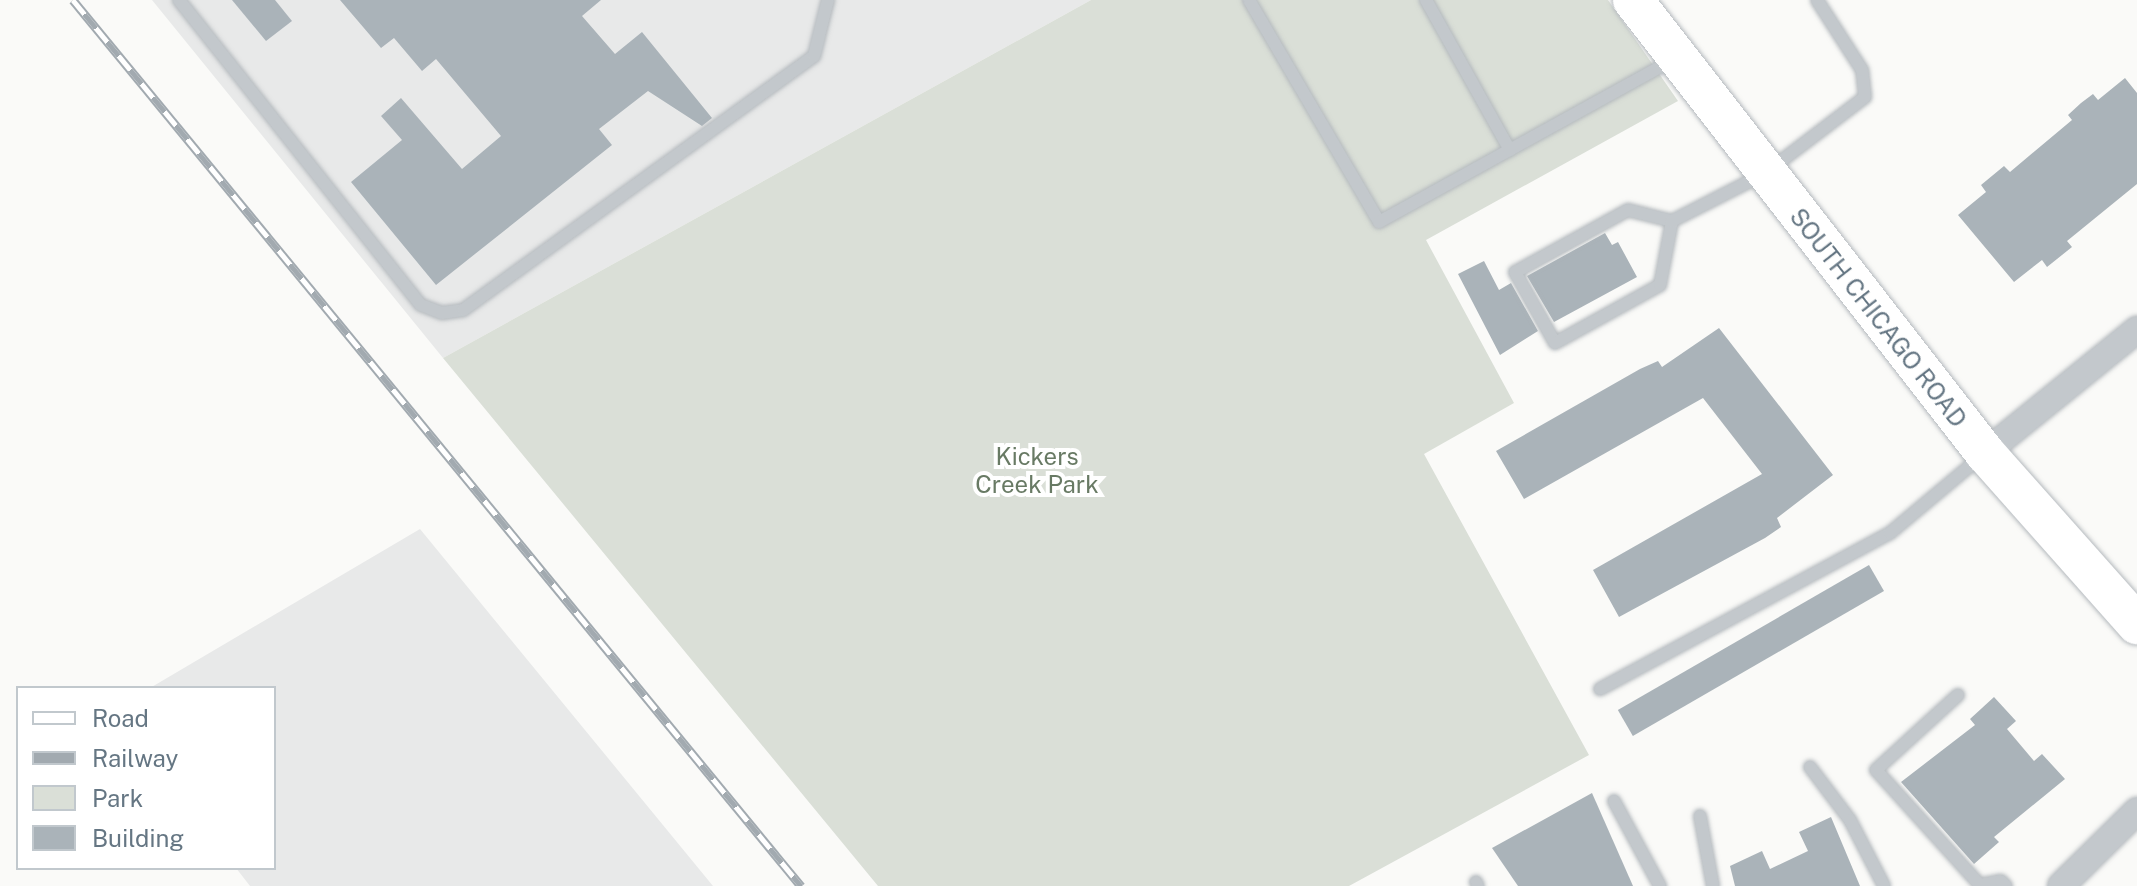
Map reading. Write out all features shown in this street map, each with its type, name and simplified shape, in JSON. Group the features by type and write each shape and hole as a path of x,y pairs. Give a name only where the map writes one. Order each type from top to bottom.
{"main road":[{"name":"SOUTH CHICAGO ROAD","path":"1633,0 1674,59 1985,453 2137,624"}],"street":[{"path":"1985,453 2137,330"},
{"path":"2061,886 2137,811"}],"lane":[{"path":"179,0 421,305 442,313 463,310 814,56 828,0"},
{"path":"1249,0 1379,222 1674,59"},
{"path":"1426,0 1510,150"},
{"path":"1672,221 1660,285 1555,343 1515,272 1628,210 1672,221 1764,174 1865,97 1862,70 1817,0"},
{"path":"1600,689 1890,533 1985,453"},
{"path":"1958,695 1876,770 1980,885 2001,881 2006,886"},
{"path":"1810,767 1850,820 1884,886"},
{"path":"1614,801 1660,886"},
{"path":"1700,816 1713,886"}],"shaded area":[{"path":"152,0 1091,0 443,358"},
{"path":"420,529 713,886 250,886 238,870 276,870 276,686 153,686"}],"green space":[{"name":"Kickers Creek Park","path":"1091,0 1608,0 1678,101 1426,240 1514,403 1424,454 1589,755 1349,886 878,886 443,358"}],"building":[{"path":"232,0 275,0 292,21 266,41"},
{"path":"340,0 601,0 582,16 615,54 642,32 712,118 702,126 648,91 599,129 612,145 436,285 351,182 402,140 381,116 401,98 462,169 501,136 436,59 422,71 394,38 381,48"},
{"path":"2125,78 2137,93 2137,184 2067,241 2072,247 2047,267 2042,260 2014,282 1958,215 1986,192 1981,185 2004,166 2010,172 2072,120 2068,115 2081,103 2093,94 2098,100"},
{"path":"1605,233 1612,245 1618,242 1637,277 1554,322 1527,276"},
{"path":"1484,261 1499,290 1511,283 1538,331 1500,355 1458,274"},
{"path":"1719,328 1833,475 1777,518 1781,527 1765,538 1619,617 1593,570 1762,474 1703,398 1524,499 1496,451 1640,369 1658,361 1662,367"},
{"path":"1869,565 1884,591 1633,736 1618,710"},
{"path":"1994,697 2016,721 2007,729 2034,761 2042,754 2065,779 1994,837 1999,842 1974,864 1901,782 1975,725 1970,719"},
{"path":"1592,793 1633,886 1518,886 1492,848"},
{"path":"1831,817 1860,886 1735,886 1730,866 1762,851 1770,869 1808,851 1799,832"}],"railway":[{"path":"73,0 801,886"}]}
